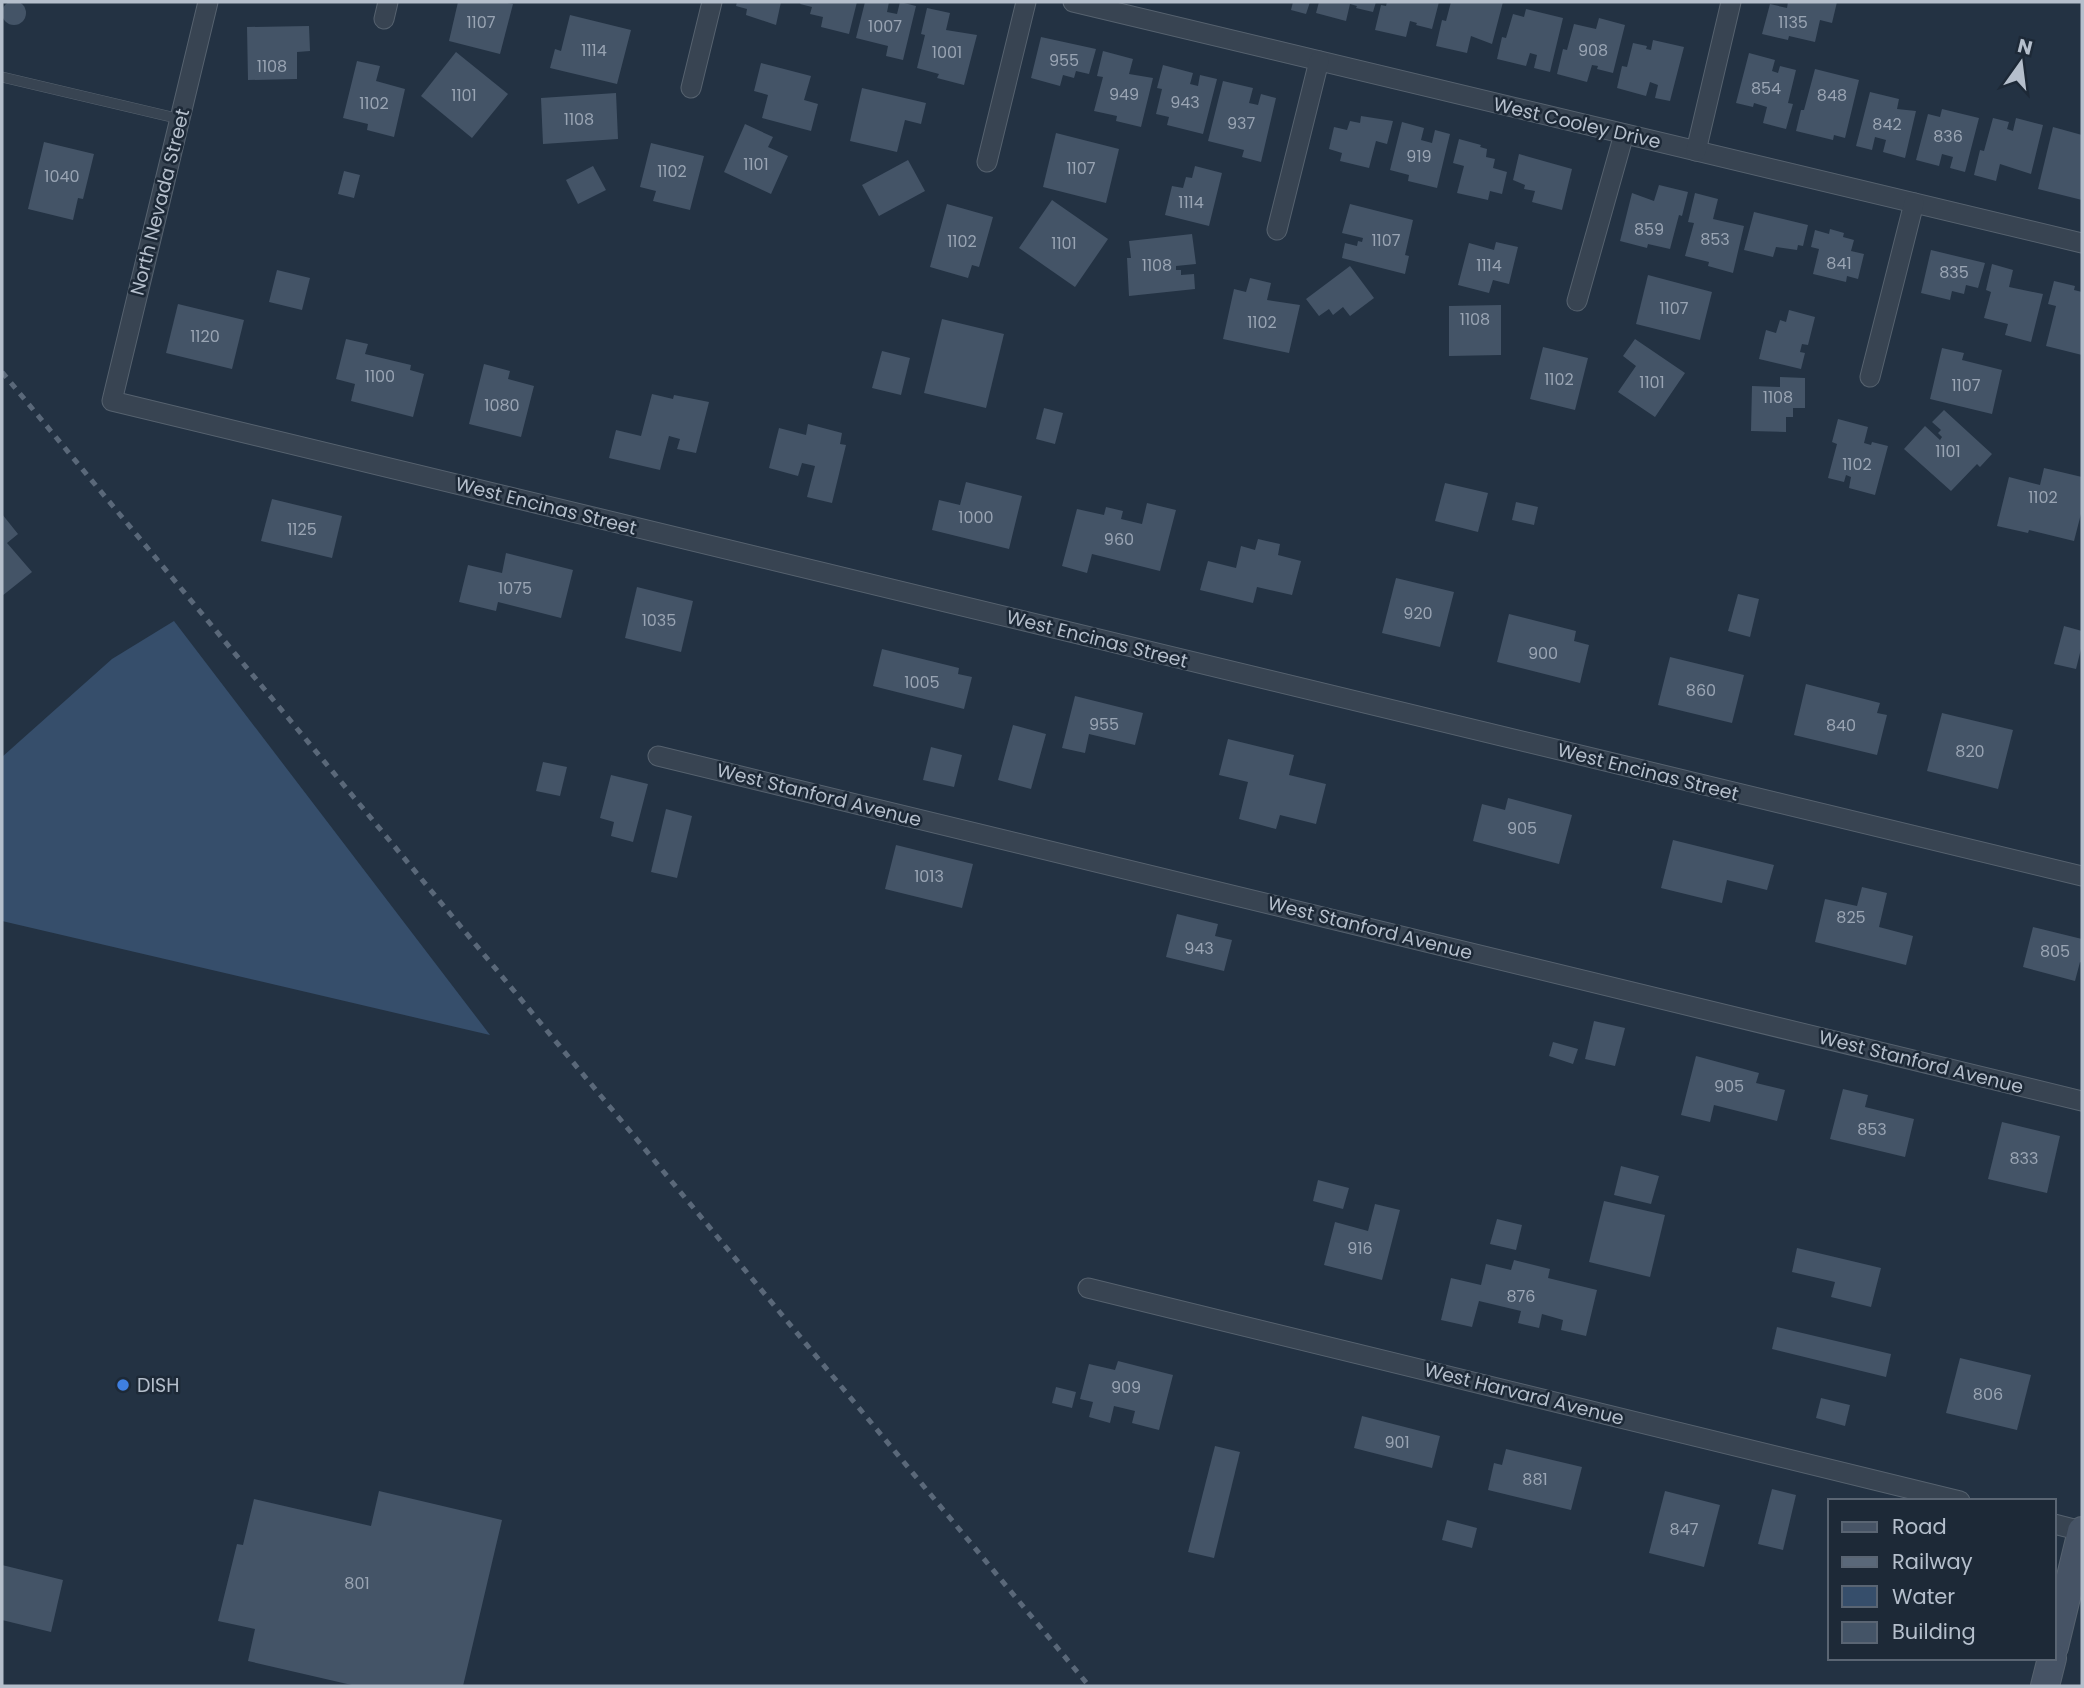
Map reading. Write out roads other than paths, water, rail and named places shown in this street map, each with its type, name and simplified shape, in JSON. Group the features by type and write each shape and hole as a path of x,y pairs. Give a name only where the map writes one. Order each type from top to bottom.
{"main road":[{"path":"2056,1639 2082,1531"},
{"path":"2045,1686 2052,1660"}],"street":[{"name":"North Nevada Street","path":"112,401 208,2"},
{"path":"691,88 712,2"},
{"path":"986,162 1026,2"},
{"name":"West Cooley Drive","path":"1073,2 2082,243"},
{"path":"1696,151 1731,2"},
{"path":"1277,230 1319,61"},
{"path":"1577,301 1624,134"},
{"path":"1870,377 1914,203"},
{"name":"West Encinas Street","path":"112,401 2082,876"},
{"name":"West Stanford Avenue","path":"658,755 2082,1101"},
{"name":"West Harvard Avenue","path":"1088,1288 1952,1499"},
{"path":"2056,1524 2082,1531"}],"lane":[{"path":"2,77 180,119"}],"water":[{"path":"174,621 490,1035 2,921 2,757 112,659"}],"railway":[{"path":"2,372 1089,1686"}],"place":[{"name":"DISH","path":"123,1385"}]}
